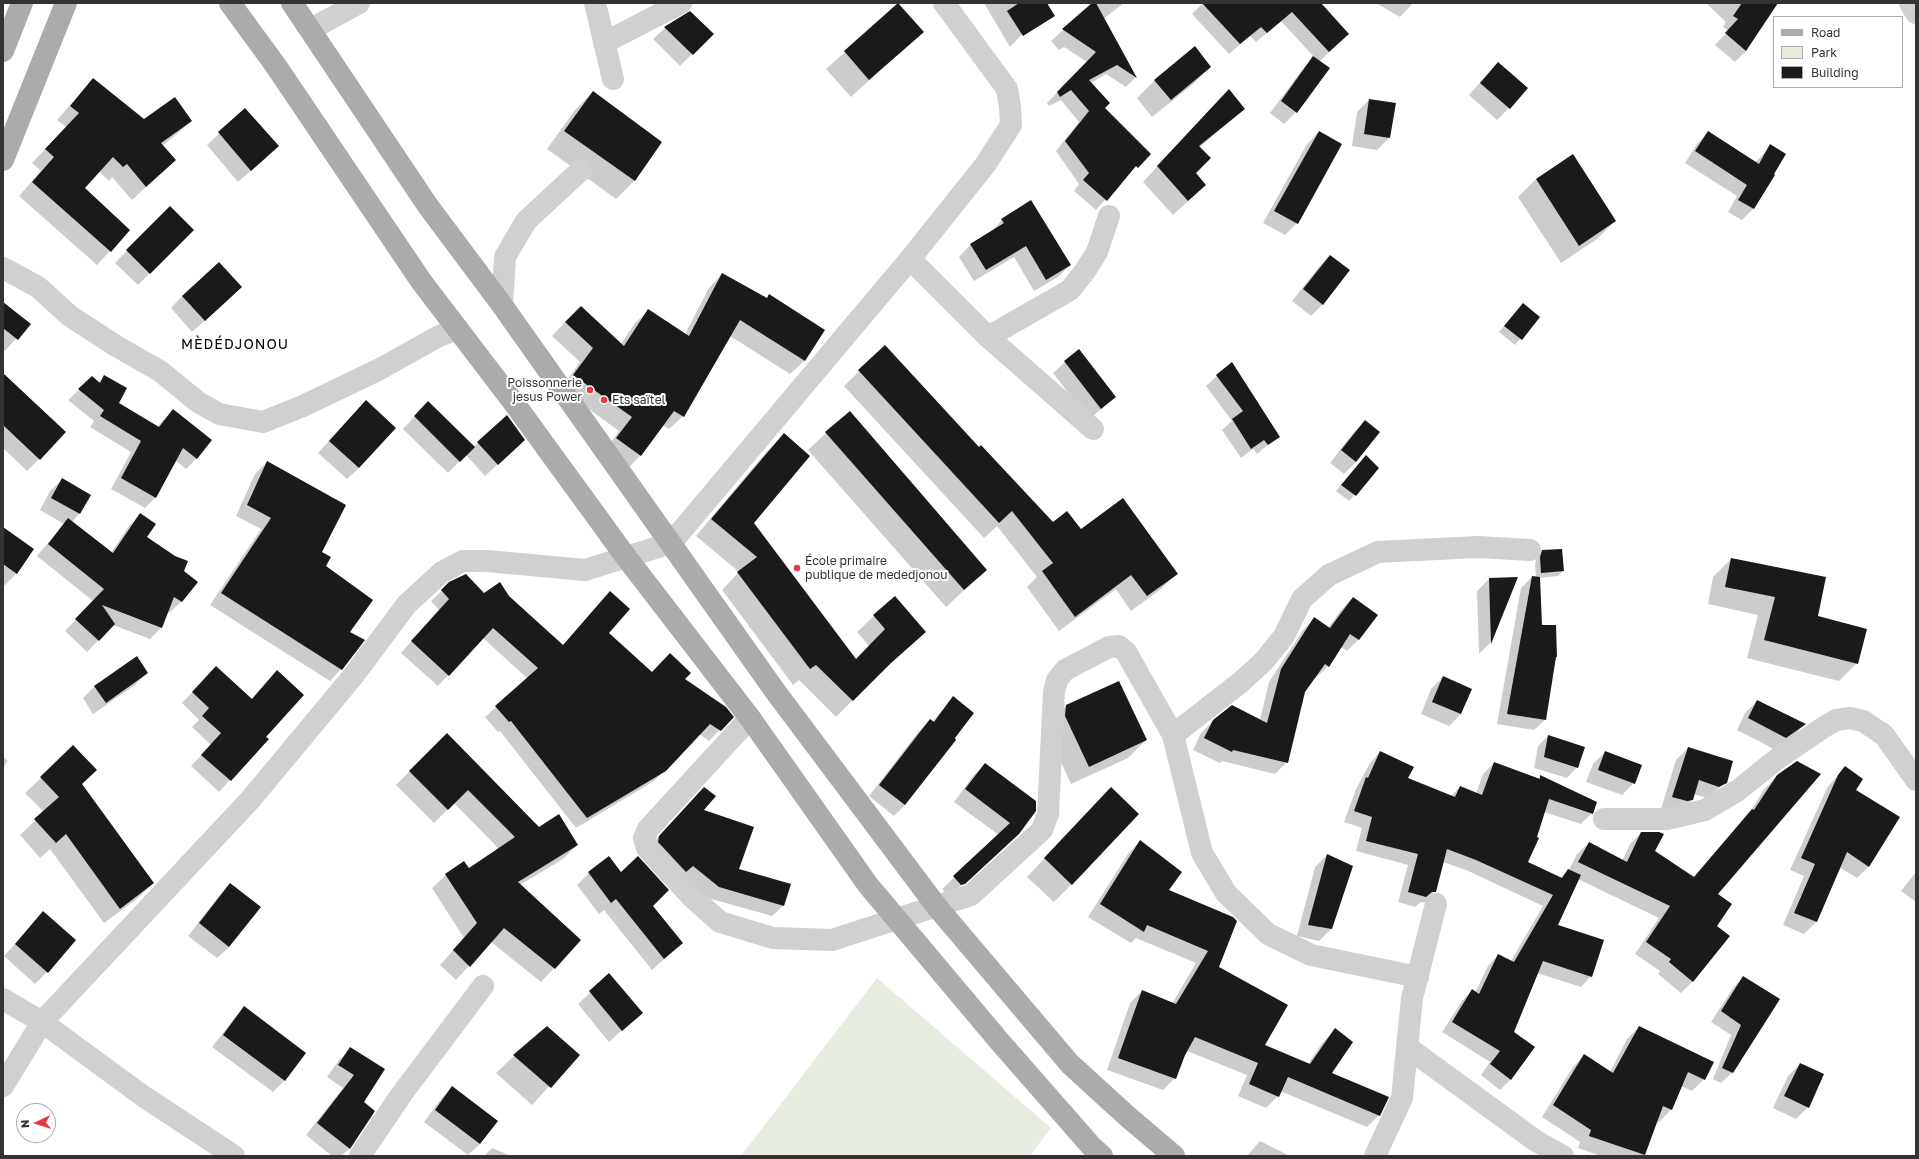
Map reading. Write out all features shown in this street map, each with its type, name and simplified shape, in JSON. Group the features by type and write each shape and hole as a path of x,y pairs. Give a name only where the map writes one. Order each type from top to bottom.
{"main road":[{"path":"3,51 22,3"},
{"path":"3,160 66,3"},
{"path":"230,3 276,66 421,281 514,403 626,558 750,718 868,885 1000,1042 1092,1147 1102,1156"},
{"path":"292,3 311,29 428,206 502,305 672,543 775,691 937,907 1070,1064 1174,1156"}],"street":[{"path":"311,29 359,3"},
{"path":"595,3 613,79"},
{"path":"604,43 681,3"},
{"path":"3,1086 42,1022 250,800 354,675 407,604 442,572 463,561 487,561 585,570 672,543 910,259 985,165 1011,125 1007,89 944,3"},
{"path":"1910,3 1916,14"},
{"path":"502,305 506,257 526,221 581,170"},
{"path":"988,337 1070,290 1085,272 1097,252 1109,216"},
{"path":"910,259 988,337 1093,429"},
{"path":"3,268 38,287 70,316 116,346 160,371 198,402 220,414 263,422 310,403 380,369 439,336 458,330"},
{"path":"1173,735 1242,682 1264,661 1284,636 1302,599 1329,575 1378,552 1478,547 1530,550"},
{"path":"750,718 648,829 644,838 647,848 693,898 720,922 773,938 832,940 971,895 1042,830 1048,814 1054,692 1057,680 1065,670 1109,646 1119,646 1126,652 1173,735 1202,853 1226,893 1268,934 1311,955 1418,978"},
{"path":"1604,819 1667,819 1705,810 1737,791 1777,760 1824,727 1836,720 1850,718 1863,721 1884,735 1916,780"},
{"path":"1375,1156 1402,1098 1406,1074 1411,1006 1436,904"},
{"path":"360,1156 401,1095 483,986"},
{"path":"3,999 42,1022 143,1096 234,1156"},
{"path":"1407,1047 1536,1141 1563,1156"}],"green space":[{"path":"877,978 1051,1128 1030,1156 741,1156"}],"building":[{"path":"898,3 924,32 869,80 844,51"},
{"path":"1019,3 1047,3 1055,16 1023,36 1007,11"},
{"path":"1092,3 1096,3 1137,78 1117,65 1089,80 1110,103 1105,108 1151,154 1138,168 1136,166 1107,201 1083,180 1089,173 1065,141 1089,111 1071,90 1060,97 1057,92 1096,52 1062,29"},
{"path":"1202,3 1321,3 1349,34 1329,52 1292,12 1267,33 1261,27 1240,44"},
{"path":"1742,3 1778,3 1746,51 1725,33 1738,19 1733,16"},
{"path":"690,11 714,34 693,55 664,27"},
{"path":"1195,46 1211,67 1171,100 1154,80"},
{"path":"1313,56 1330,68 1297,113 1281,101"},
{"path":"1498,62 1528,88 1510,109 1480,83"},
{"path":"93,78 144,119 175,97 192,121 161,143 176,160 146,187 127,164 123,167 113,157 85,188 130,230 111,252 32,182 54,157 45,149 79,113 70,106"},
{"path":"1229,89 1245,109 1199,146 1211,158 1196,173 1206,185 1188,201 1157,166"},
{"path":"593,91 662,142 635,181 564,131"},
{"path":"1369,99 1396,103 1390,138 1364,134"},
{"path":"245,108 279,146 251,171 218,132"},
{"path":"1319,131 1342,144 1298,224 1274,211"},
{"path":"1708,131 1759,164 1770,144 1786,154 1754,209 1738,200 1747,185 1695,151"},
{"path":"1573,154 1616,221 1579,246 1536,179"},
{"path":"1031,200 1071,265 1046,280 1026,246 986,270 970,244 1004,223 1001,219"},
{"path":"170,206 194,230 150,274 126,250"},
{"path":"1330,255 1350,270 1323,305 1303,289"},
{"path":"219,262 242,287 205,321 182,296"},
{"path":"722,273 767,298 769,294 825,330 805,361 740,320 684,417 674,411 641,456 616,438 632,417 573,375 593,348 565,322 581,306 624,346 648,309 689,336"},
{"path":"3,302 31,324 18,340 3,328"},
{"path":"1523,303 1540,317 1522,340 1504,326"},
{"path":"885,345 979,447 981,445 1053,522 1067,511 1081,529 1123,498 1178,574 1147,596 1131,575 1075,617 1042,571 1053,563 1012,511 999,523 858,370"},
{"path":"1079,349 1116,397 1101,409 1064,361"},
{"path":"1232,362 1280,437 1268,445 1264,440 1251,449 1232,419 1243,411 1216,375"},
{"path":"3,373 66,432 40,460 3,425"},
{"path":"104,375 127,388 119,403 159,427 173,409 212,440 197,459 183,448 156,498 121,478 141,441 100,416 104,410 78,389 92,376 100,383"},
{"path":"366,400 396,428 359,468 329,441"},
{"path":"428,401 475,447 460,462 414,416"},
{"path":"850,411 987,570 964,590 825,432"},
{"path":"507,415 525,440 498,465 477,442"},
{"path":"1365,420 1380,432 1356,462 1341,450"},
{"path":"784,433 810,456 754,523 856,659 885,629 873,615 895,596 926,632 891,663 853,701 816,665 810,669 737,572 757,557 711,519"},
{"path":"1366,455 1379,468 1356,496 1341,485"},
{"path":"267,461 346,505 322,552 331,557 326,566 373,600 350,632 365,640 342,670 221,593 271,518 247,505"},
{"path":"62,478 91,495 80,514 51,498"},
{"path":"140,513 156,524 147,537 175,556 188,561 184,571 198,582 182,602 174,597 162,628 102,605 115,624 99,641 75,619 104,589 48,544 68,518 113,553"},
{"path":"3,527 34,549 17,574 3,564"},
{"path":"1562,549 1564,571 1541,573 1540,557 1542,550"},
{"path":"1731,558 1826,577 1818,616 1867,629 1858,664 1764,640 1775,597 1725,587"},
{"path":"466,574 484,593 500,582 509,596 563,645 610,591 630,609 609,633 652,672 670,653 691,673 685,679 726,707 734,717 721,731 710,724 666,771 587,818 511,721 509,722 495,706 538,668 493,628 449,676 411,641 449,599 441,590 449,582"},
{"path":"1532,576 1540,577 1542,625 1556,625 1557,657 1546,720 1507,714"},
{"path":"1518,577 1491,644 1489,578"},
{"path":"1353,597 1378,615 1359,640 1350,634 1329,667 1325,664 1305,692 1288,763 1233,750 1232,752 1204,738 1213,720 1232,705 1267,723 1281,669 1314,617 1330,628"},
{"path":"137,656 148,673 106,703 94,686"},
{"path":"216,666 252,699 277,670 304,695 266,737 269,739 231,781 201,755 221,733 202,716 209,708 192,692"},
{"path":"1443,676 1472,689 1461,714 1432,702"},
{"path":"1119,681 1147,740 1089,767 1065,716 1066,705"},
{"path":"953,696 974,713 955,738 956,740 905,805 879,785 930,719 934,722"},
{"path":"1757,700 1806,724 1786,738 1748,718"},
{"path":"447,733 539,827 559,814 578,845 518,882 581,940 555,969 504,928 470,967 453,950 477,923 445,874 464,861 469,868 515,837 468,790 448,810 409,771"},
{"path":"1548,735 1585,747 1578,768 1544,757"},
{"path":"73,745 97,770 82,784 154,883 120,909 66,834 56,843 34,819 59,797 40,777"},
{"path":"1688,747 1733,761 1727,783 1719,787 1699,780 1693,800 1687,801 1672,797"},
{"path":"1380,751 1414,767 1408,778 1455,797 1460,786 1482,795 1494,762 1540,779 1540,775 1597,802 1593,814 1549,799 1537,837 1539,838 1528,862 1562,878 1568,869 1581,875 1558,925 1604,940 1592,977 1543,961 1514,1032 1535,1047 1511,1080 1490,1064 1500,1051 1452,1022 1472,989 1479,994 1498,954 1514,962 1553,895 1476,860 1447,849 1436,892 1432,892 1426,897 1408,892 1418,854 1366,841 1372,817 1354,811 1366,777 1368,778"},
{"path":"1605,751 1642,765 1635,784 1598,770"},
{"path":"1797,761 1821,774 1718,894 1732,904 1717,926 1730,936 1693,982 1669,962 1671,959 1646,942 1670,906 1578,862 1589,842 1627,862 1641,832 1659,832 1664,834 1655,851 1694,877 1752,809 1754,810 1777,775"},
{"path":"985,763 1036,801 1036,811 1019,834 965,884 961,885 953,876 1010,823 965,789"},
{"path":"1845,766 1863,779 1856,790 1900,817 1869,867 1847,852 1817,922 1794,913 1815,864 1801,858 1838,775"},
{"path":"704,787 716,796 704,810 754,827 739,869 791,884 784,906 719,887 693,866 686,872 658,842 659,836"},
{"path":"1111,787 1139,814 1072,885 1044,858"},
{"path":"1140,840 1182,872 1169,890 1233,917 1237,921 1219,967 1288,1005 1265,1045 1310,1064 1335,1028 1353,1042 1332,1073 1389,1097 1380,1116 1288,1077 1279,1097 1249,1084 1258,1063 1195,1037 1185,1055 1176,1079 1118,1058 1142,990 1176,1004 1208,951 1147,925 1144,932 1100,904"},
{"path":"1327,854 1353,866 1332,929 1308,925"},
{"path":"609,856 621,872 638,856 669,890 653,906 683,943 664,959 616,899 611,903 588,872"},
{"path":"230,883 261,907 229,947 199,923"},
{"path":"43,911 76,940 48,973 15,944"},
{"path":"609,973 643,1013 622,1031 589,991"},
{"path":"1743,976 1780,999 1733,1073 1722,1068 1741,1025 1721,1011"},
{"path":"244,1006 306,1053 285,1081 223,1035"},
{"path":"547,1026 580,1055 551,1088 513,1055"},
{"path":"1639,1026 1714,1062 1705,1080 1688,1072 1672,1110 1663,1106 1645,1155 1589,1136 1591,1130 1553,1105 1584,1054 1613,1073"},
{"path":"350,1047 385,1069 364,1102 375,1111 350,1149 317,1123 354,1075 338,1065"},
{"path":"1800,1063 1824,1074 1809,1108 1784,1096"},
{"path":"452,1086 498,1121 480,1144 435,1110"}],"place":[{"name":"Poissonnerie jesus Power","path":"590,390"},
{"name":"Ets saïtel","path":"604,400"},
{"name":"École primaire publique de mededjonou","path":"797,568"}],"district":[{"name":"MÈDÉDJONOU","path":"235,345"}]}
